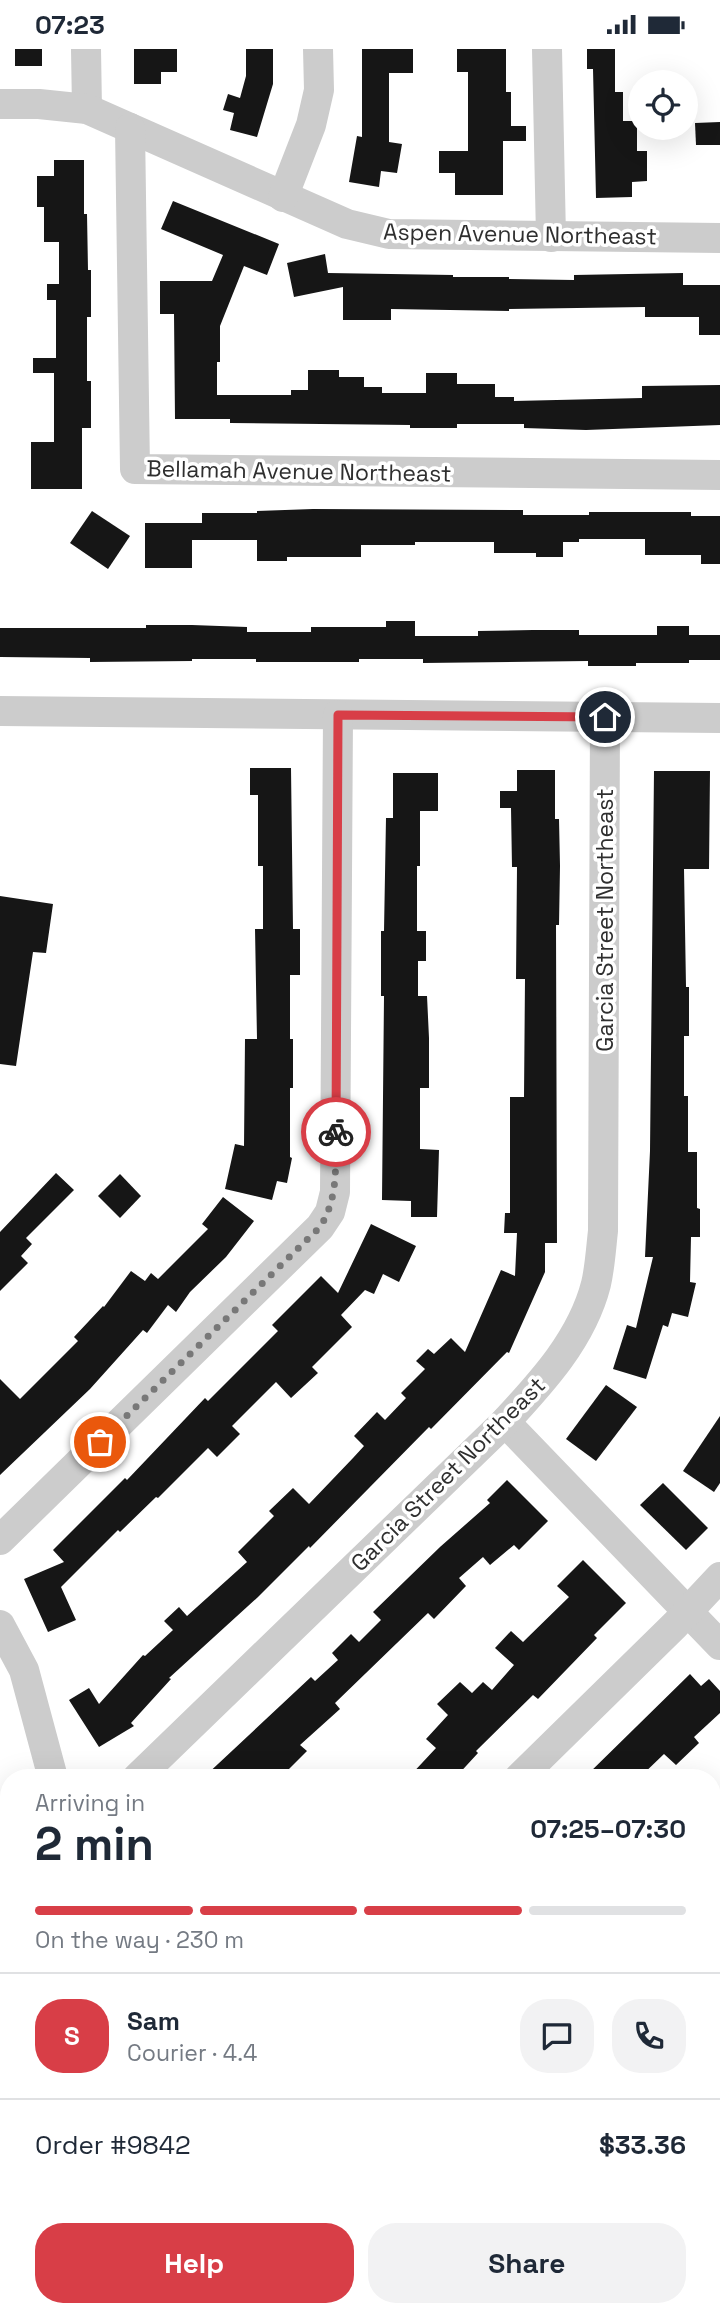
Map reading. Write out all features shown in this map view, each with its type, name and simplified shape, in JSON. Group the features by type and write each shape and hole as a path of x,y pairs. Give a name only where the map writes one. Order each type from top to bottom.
{"street":[{"path":"0,104 38,104 87,109 86,49"},
{"path":"283,197 311,125 319,90 318,49"},
{"path":"547,49 551,237"},
{"name":"Aspen Avenue Northeast","path":"87,109 347,224 389,234 720,238"},
{"name":"Bellamah Avenue Northeast","path":"130,128 135,469 720,475"},
{"path":"0,712 720,718"},
{"path":"0,1540 320,1227 330,1212 335,1192 338,715"},
{"name":"Garcia Street Northeast","path":"146,1769 505,1423 546,1378 579,1329 596,1285 603,1231 605,717"},
{"path":"505,1423 720,1645"},
{"path":"528,1769 688,1612 720,1577"},
{"path":"0,1625 24,1670 51,1769"}],"building":[{"path":"15,49 42,49 42,66 15,66"},
{"path":"134,49 177,49 177,72 161,72 161,84 134,84"},
{"path":"246,49 273,49 273,84 257,137 230,130 234,113 223,110 228,94 240,98 246,76"},
{"path":"362,49 413,49 413,73 389,73 389,142 402,144 397,173 381,171 379,187 349,182 357,136 362,137"},
{"path":"457,49 506,49 506,92 511,92 511,126 526,126 526,141 503,141 503,195 455,195 455,173 439,173 439,151 468,151 468,72 457,72"},
{"path":"587,49 615,49 615,92 623,92 623,121 628,121 628,140 637,140 637,151 647,151 647,181 632,182 632,197 596,198 593,69 587,69"},
{"path":"720,122 720,145 696,145 698,123"},
{"path":"54,160 84,160 84,214 87,214 88,270 91,270 91,317 87,317 87,381 91,381 91,428 82,428 82,489 31,489 31,442 54,442 54,373 33,373 33,358 56,358 56,300 47,300 47,284 59,284 59,242 44,242 44,207 37,207 37,176 54,176"},
{"path":"173,201 279,244 267,275 244,266 220,326 217,395 291,395 291,390 308,390 308,370 339,370 339,377 364,377 364,387 382,387 382,393 426,393 426,373 457,373 457,384 495,384 495,397 514,397 514,401 642,398 642,386 720,385 720,425 586,430 524,428 524,424 457,424 457,428 410,428 410,425 230,423 230,419 175,419 174,314 160,314 160,281 212,281 223,255 161,229"},
{"path":"325,254 328,273 574,280 574,275 683,273 683,285 720,285 720,335 699,335 699,317 645,317 645,307 509,311 391,309 391,320 343,320 343,287 294,297 287,263"},
{"path":"313,509 523,510 523,515 691,512 691,516 720,516 720,564 701,564 701,555 645,555 645,539 579,539 579,542 563,542 563,557 536,557 536,553 494,553 494,542 415,542 415,545 361,545 361,557 287,557 287,561 257,561 257,540 192,540 192,568 145,568 145,523 202,523 202,513"},
{"path":"92,511 130,536 108,569 70,543"},
{"path":"386,621 415,621 415,636 478,636 478,631 533,630 579,630 579,635 657,635 657,626 689,626 689,635 720,635 720,660 636,663 636,666 588,666 588,661 423,663 423,659 256,662 256,659 192,659 90,662 90,658 0,657 0,628 146,628 146,625 192,625 247,627 247,632 311,632 311,627 386,627"},
{"path":"250,768 291,768 293,929 300,929 300,975 290,975 290,1039 293,1039 293,1088 290,1088 292,1158 287,1183 277,1181 272,1200 225,1189 235,1144 244,1146 245,1039 257,1039 255,929 263,929 263,866 258,866 258,795 250,795"},
{"path":"517,770 555,770 555,819 559,819 559,925 556,925 557,1243 545,1243 545,1272 509,1353 507,1352 431,1429 429,1427 310,1548 309,1546 258,1597 169,1678 171,1679 131,1723 134,1726 99,1747 69,1700 89,1688 99,1704 143,1655 173,1630 164,1621 179,1607 187,1616 247,1562 238,1552 274,1516 269,1511 293,1488 309,1504 353,1458 364,1446 354,1436 377,1412 385,1420 406,1398 401,1393 425,1369 416,1361 428,1349 434,1354 451,1338 465,1352 501,1270 515,1276 517,1233 504,1233 505,1213 510,1213 510,1097 524,1097 525,979 516,979 517,867 512,867 511,808 500,808 500,791 517,791"},
{"path":"654,771 710,771 709,869 684,869 689,1036 684,1036 684,1096 688,1096 688,1152 697,1152 700,1237 691,1237 690,1282 696,1283 688,1317 672,1313 668,1327 663,1325 646,1379 613,1369 627,1325 636,1328 653,1257 645,1257 650,1151"},
{"path":"393,773 438,773 438,811 420,811 420,866 417,866 417,931 426,931 426,961 418,961 418,996 427,996 429,1038 429,1088 420,1088 420,1149 439,1150 437,1217 411,1217 411,1201 382,1200 384,996 381,996 381,931 384,931 386,818 393,818"},
{"path":"0,896 53,904 46,953 33,952 16,1066 0,1064"},
{"path":"56,1173 74,1190 26,1238 32,1244 21,1256 28,1263 0,1291 0,1232"},
{"path":"120,1174 141,1196 120,1218 98,1196"},
{"path":"223,1197 254,1221 226,1257 190,1292 176,1312 168,1305 147,1333 143,1330 90,1389 0,1475 0,1379 20,1399 78,1341 74,1337 104,1307 131,1271 145,1281 151,1273 158,1279 208,1229 202,1224"},
{"path":"371,1224 416,1246 399,1282 383,1274 374,1294 365,1290 341,1315 352,1327 312,1367 318,1373 291,1398 276,1382 232,1426 240,1434 217,1457 208,1448 158,1498 120,1532 118,1530 61,1587 76,1620 48,1632 24,1579 64,1562 53,1550 125,1478 127,1480 205,1398 208,1401 278,1331 272,1325 321,1276 338,1293"},
{"path":"606,1385 637,1407 596,1461 566,1439"},
{"path":"720,1416 720,1483 714,1492 683,1471"},
{"path":"507,1480 548,1521 519,1550 514,1545 490,1565 483,1557 459,1578 466,1586 434,1619 428,1613 335,1703 340,1709 300,1745 307,1751 289,1769 213,1769 311,1677 315,1681 338,1660 332,1653 351,1634 359,1642 381,1620 373,1612 490,1503 487,1500"},
{"path":"663,1483 708,1528 686,1550 640,1505"},
{"path":"583,1560 626,1603 594,1635 597,1638 538,1699 533,1695 476,1751 478,1753 463,1769 416,1769 436,1748 426,1739 448,1715 437,1704 460,1682 472,1693 483,1682 492,1690 514,1665 495,1648 511,1631 523,1642 569,1597 557,1586"},
{"path":"690,1674 701,1686 709,1679 720,1691 720,1713 694,1737 699,1743 676,1765 664,1754 648,1769 593,1769"}],"way so far":[{"path":"100,1442 320,1227 330,1212 335,1192 336,1132"}],"route":[{"path":"336,1132 338,715 605,717"}]}
